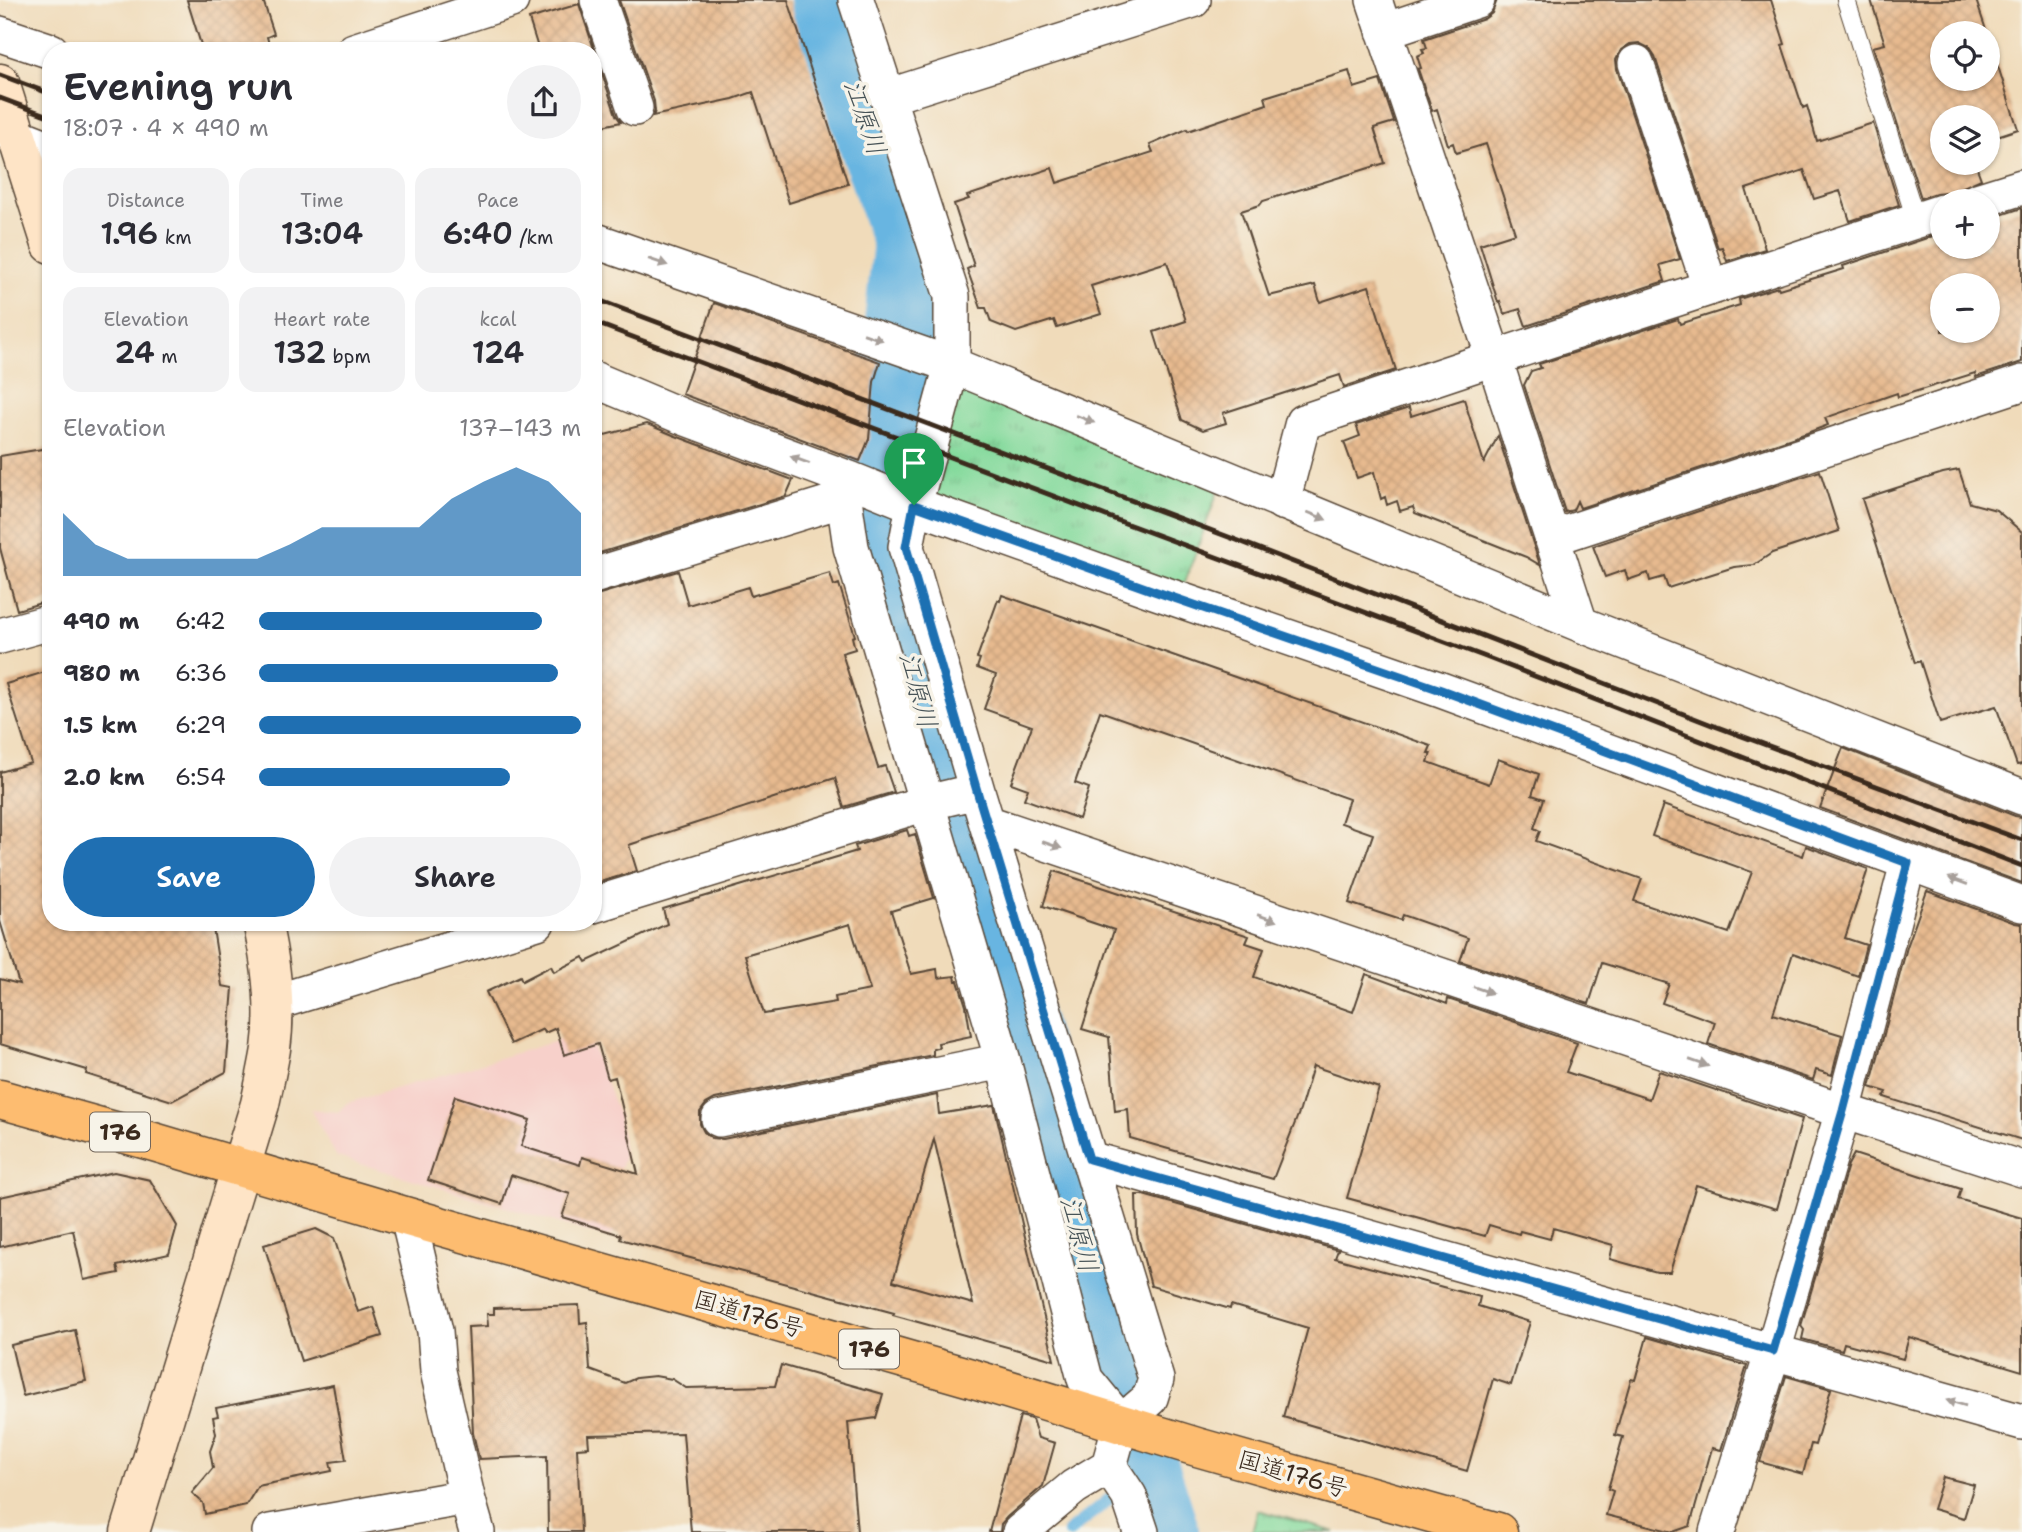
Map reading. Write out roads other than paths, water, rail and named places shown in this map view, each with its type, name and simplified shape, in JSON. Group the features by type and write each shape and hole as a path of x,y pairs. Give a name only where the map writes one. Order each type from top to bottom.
{"highway":[{"name":"国道176号","path":"0,1099 240,1166 408,1217 971,1378 1197,1447 1498,1532"}],"street":[{"path":"382,42 511,0"},
{"path":"598,0 635,108"},
{"path":"856,0 952,296 952,365 914,505 906,547 1156,1379 1150,1398 1121,1423 1110,1465 1074,1487 1020,1532"},
{"path":"887,97 1194,0"},
{"path":"1477,0 1379,16 1580,624"},
{"path":"0,34 42,48"},
{"path":"1636,63 1662,96 1710,287"},
{"path":"0,83 22,138 42,211"},
{"path":"2000,194 2022,187"},
{"path":"1282,502 1303,422 1929,216"},
{"path":"602,243 952,365 1580,624 2022,797"},
{"path":"602,383 848,489 914,505 1441,690 2022,904"},
{"path":"1552,538 2022,383"},
{"path":"602,573 848,489"},
{"path":"848,489 851,547 1003,1061 1085,1379 1121,1423"},
{"path":"0,636 42,624"},
{"path":"602,902 926,803 982,807 1843,1111 2022,1169"},
{"path":"1717,1532 1843,1111 1908,863"},
{"path":"130,1532 260,1104 271,1046 273,1003 264,931"},
{"path":"273,1003 508,931"},
{"path":"719,1119 1003,1061"},
{"path":"1089,1159 2022,1422"},
{"path":"408,1217 435,1331 438,1371 477,1532"},
{"path":"1110,1465 1129,1496 1141,1532"},
{"path":"270,1532 467,1497"}],"lane":[{"path":"1846,0 1929,216"}],"waterway":[{"name":"江原川","path":"826,0 909,243 877,530 918,693 1057,1151 1117,1373"},
{"name":"江原川","path":"1143,1468 1163,1532"},
{"path":"1069,1532 1144,1471"}],"railway":[{"path":"0,75 42,91"},
{"path":"0,98 42,114"},
{"path":"602,301 1234,539 1712,725 2022,840"},
{"path":"602,325 1483,656 2022,866"}]}
